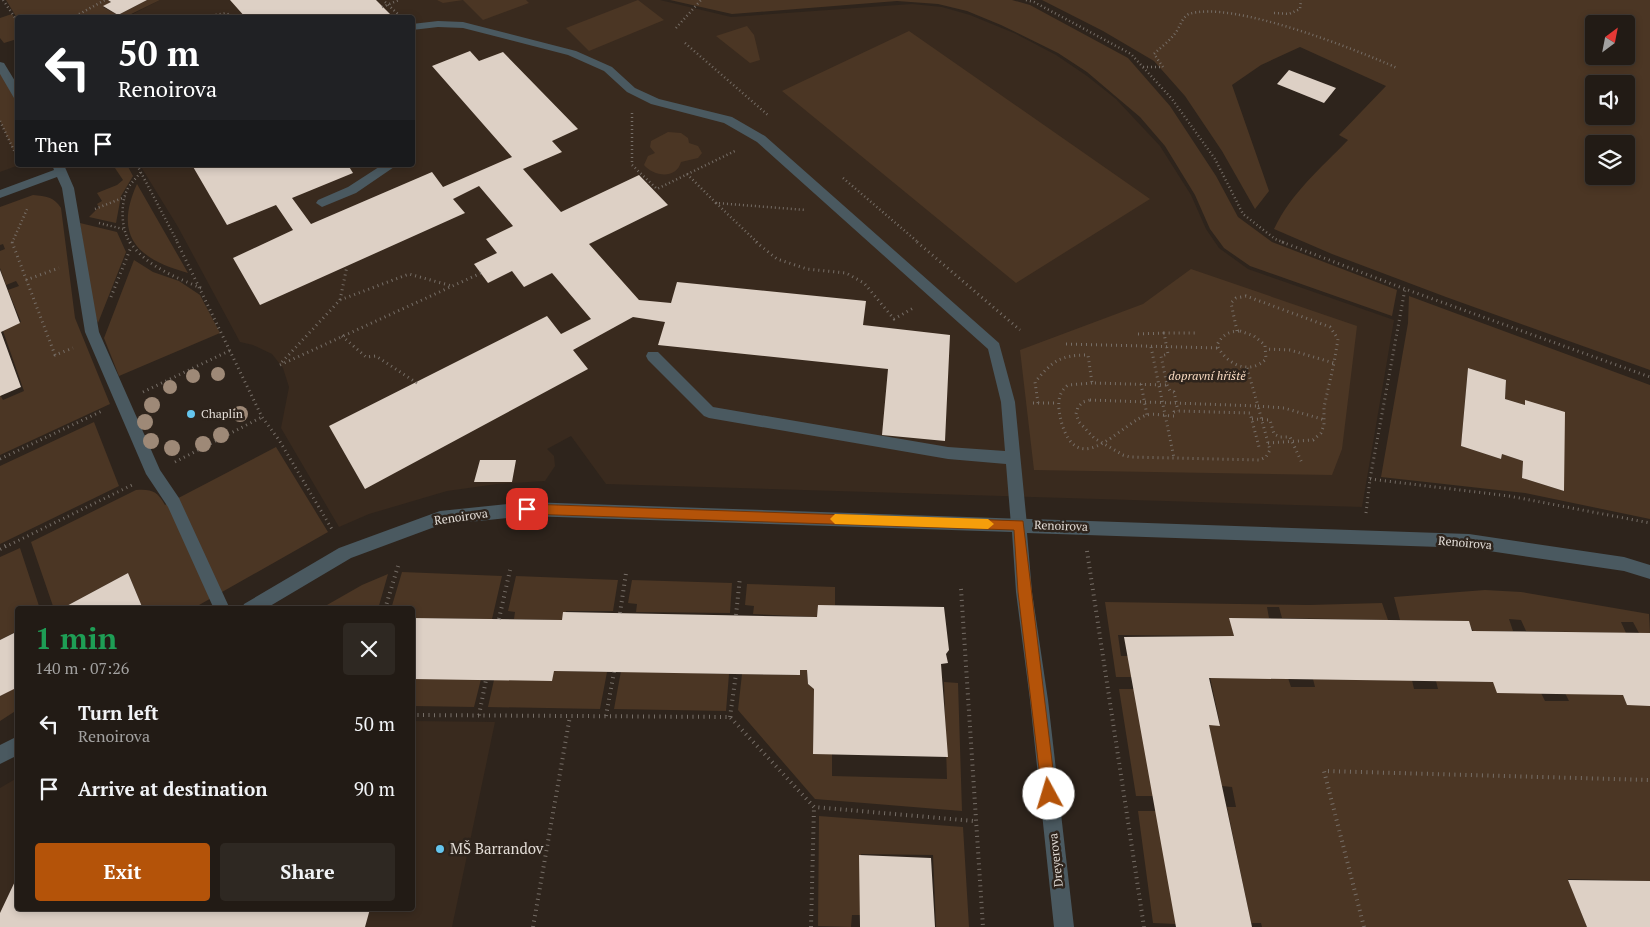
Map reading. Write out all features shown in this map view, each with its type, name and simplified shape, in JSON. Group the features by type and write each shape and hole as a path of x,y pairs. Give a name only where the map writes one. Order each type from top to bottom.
{"street":[{"name":"Dreyerova","path":"415,28 438,24 463,24 572,53 608,69 639,94 680,110 702,113 728,120 749,132 783,158 994,347 1008,402 1024,592 1039,700 1064,927"},
{"path":"0,65 15,91"},
{"path":"322,203 352,190 388,167"},
{"path":"0,194 60,168 68,188 95,338 154,474 174,502 221,606"},
{"path":"653,356 709,412 948,453 1012,458"},
{"name":"Renoirova","path":"255,606 345,553 440,518 527,509 1469,541 1624,564 1650,572"},
{"path":"0,755 15,747"}],"path":[{"path":"3,0 15,18"},
{"path":"78,15 105,0"},
{"path":"382,7 398,0"},
{"path":"676,28 701,0"},
{"path":"1026,0 1034,2 1131,54 1172,99 1215,159 1243,214 1275,239 1405,289 1650,377"},
{"path":"1285,18 1266,12 1289,14 1300,9 1301,0"},
{"path":"386,4 398,15"},
{"path":"1142,67 1163,67 1154,54 1175,33 1181,21 1190,14 1212,7"},
{"path":"207,15 218,12 229,15"},
{"path":"1311,29 1398,68"},
{"path":"685,43 774,120"},
{"path":"639,94 632,110 632,166 657,189 742,148"},
{"path":"0,121 15,153"},
{"path":"138,167 202,289 262,417 279,440 345,553"},
{"path":"141,172 127,191 122,213 122,229 131,247 153,266 202,289"},
{"path":"686,174 752,238 777,258 807,270 846,274 864,283 894,318 937,296"},
{"path":"840,176 1020,330"},
{"path":"73,218 126,197"},
{"path":"716,204 845,213 869,200"},
{"path":"30,203 12,242 55,355 95,338 131,247"},
{"path":"340,300 347,266"},
{"path":"452,286 409,274 340,300 280,365 481,273"},
{"path":"26,280 41,274"},
{"path":"1356,512 1366,513 1370,479 1405,289"},
{"path":"1237,331 1231,307 1232,301 1239,297 1254,298 1334,330 1339,340 1324,407 1325,420 1321,434 1315,439 1268,443"},
{"path":"1237,331 1254,336 1266,349 1266,359 1263,363 1247,368 1227,360 1218,348 1222,336 1227,332 1237,331"},
{"path":"1138,334 1198,332"},
{"path":"1164,333 1168,354 1161,356 1167,385 1170,391 1174,392 1178,411"},
{"path":"342,336 366,357 376,356 417,383"},
{"path":"1066,344 1218,348"},
{"path":"1151,347 1174,458"},
{"path":"1266,349 1290,350 1334,362"},
{"path":"1038,403 1035,382 1057,358 1066,354 1088,355 1092,383"},
{"path":"1247,368 1258,406 1261,420 1268,443 1268,455 1260,460 1124,456 1078,423 1076,413 1080,404 1088,400 1163,402 1258,406 1291,408 1325,420"},
{"path":"1167,385 1074,383 1064,387 1058,403 1064,430 1071,443 1084,450 1092,449 1147,415 1174,416 1174,412 1178,411 1247,412 1252,420 1259,447"},
{"path":"1141,384 1147,415"},
{"path":"1008,402 1058,403"},
{"path":"1252,420 1270,420 1274,434 1280,437 1290,437 1302,463"},
{"path":"1370,479 1509,496 1650,523"},
{"path":"1086,548 1144,927"},
{"path":"386,606 398,566"},
{"path":"499,619 510,570"},
{"path":"620,613 626,573"},
{"path":"736,614 740,577"},
{"path":"961,589 982,927"},
{"path":"606,716 614,672"},
{"path":"730,717 736,674"},
{"path":"479,715 486,680"},
{"path":"415,715 730,717 814,807 974,821"},
{"path":"533,927 570,716"},
{"path":"1364,927 1324,771 1650,780"},
{"path":"810,927 814,807"}],"shaded area":[{"path":"160,0 660,0 731,17 912,4 942,7 970,15 1014,33 1056,55 1116,99 1160,146 1191,195 1206,229 1219,248 1248,269 1394,320 1362,507 606,484 571,436 547,449 554,456 555,466 545,481 497,484 447,491 369,514 339,527 281,428 289,387 283,368 272,354 253,345 240,342 178,227 141,167 415,167 415,15 131,15"},
{"path":"0,121 15,156 15,166 0,172"},
{"name":"MŠ Barrandov","path":"415,721 495,722 452,927 0,927 0,788 15,779 15,911 415,911"}],"green space":[{"path":"6,0 108,0 111,2 103,7 118,15 15,15"},
{"path":"147,0 160,0 129,15 118,15"},
{"path":"437,0 463,0 443,3"},
{"path":"463,0 526,0 529,3 483,20"},
{"path":"638,0 664,20 589,51 566,28"},
{"path":"670,0 1012,0 1030,5 1128,58 1170,106 1216,176 1238,217 1272,242 1397,290 1392,316 1250,266 1224,248 1210,229 1195,195 1165,146 1140,117 1087,72 1058,53 1001,25 967,11 938,4 897,1 732,14"},
{"path":"1042,0 1650,0 1650,370 1446,297 1332,254 1274,229 1298,192 1348,140 1339,135 1386,86 1300,47 1261,65 1232,85 1269,191 1255,209 1222,151 1185,96 1154,61 1103,31"},
{"path":"12,14 15,19 15,40 4,43 0,38 0,18"},
{"path":"747,26 754,35 760,60 750,63 716,36"},
{"path":"909,31 1150,199 1016,283 782,91"},
{"path":"0,65 15,92 15,155 0,121"},
{"path":"668,132 681,133 688,138 689,143 698,146 702,153 698,158 681,162 674,172 658,174 644,165 648,156 655,153 650,147 651,141"},
{"path":"114,167 128,167 133,176 121,196 116,223 89,217 99,207 97,204 102,201 97,193 117,185 123,180"},
{"path":"137,184 188,273 156,261 144,253 135,243 129,232 128,218 130,202"},
{"path":"33,195 56,201 61,208 75,318 110,404 0,455 0,395 3,400 24,391 3,331 21,322 8,290 19,286 16,281 6,285 0,268 0,251 5,249 3,244 0,245 0,207"},
{"path":"80,223 117,232 126,252 98,323 92,308"},
{"path":"134,260 153,272 179,281 200,295 220,333 119,376 104,338"},
{"name":"dopravní hřiště","path":"1191,269 1357,326 1342,449 1332,475 1034,470 1020,350 1143,304"},
{"path":"1409,296 1650,385 1650,519 1525,493 1381,477 1408,323","holes":["1468,368 1506,380 1505,399 1525,405 1564,491 1522,478 1523,461 1502,454 1501,459 1461,446"]},
{"path":"94,422 119,486 0,544 0,466"},
{"path":"276,447 328,532 197,606 142,606 128,573 67,606 53,606 31,542 136,490 146,490 157,494 165,505"},
{"path":"20,548 39,606 15,606 15,632 0,640 0,557"},
{"path":"402,572 502,576 492,619 415,618 415,606 392,606"},
{"path":"388,574 379,606 325,606 362,585"},
{"path":"516,576 618,580 613,611 566,611 562,620 514,619 515,612 508,611"},
{"path":"632,580 732,583 730,613 636,612 637,604 628,603"},
{"path":"747,584 835,587 835,605 819,605 817,617 753,614 754,606 745,605"},
{"path":"1485,590 1521,592 1649,614 1650,633 1639,633 1633,622 1621,622 1626,633 1526,631 1521,620 1509,619 1513,631 1473,631 1468,621 1400,620 1394,597"},
{"path":"1105,602 1309,605 1382,603 1388,620 1282,618 1279,607 1267,607 1269,618 1230,618 1234,636 1118,635 1121,656 1130,656 1134,677 1116,677"},
{"path":"800,670 807,670 808,684 814,689 813,753 832,753 832,776 947,779 944,682 958,683 962,811 815,799 738,710 742,674 799,675"},
{"path":"554,671 607,672 600,709 488,707 494,680"},
{"path":"621,671 729,674 726,711 614,709"},
{"path":"1210,677 1288,678 1291,687 1315,687 1313,679 1412,680 1414,689 1438,689 1436,681 1493,682 1541,693 1545,701 1569,701 1565,693 1623,695 1627,704 1650,705 1650,881 1568,879 1587,927 1262,927 1261,923 1251,923 1227,807 1236,807 1232,787 1222,786 1209,725 1220,724"},
{"path":"415,679 481,679 474,707 415,706"},
{"path":"15,688 15,711 0,721 0,696"},
{"path":"1119,689 1136,689 1155,796 1136,796"},
{"path":"1138,811 1157,811 1177,924 1153,923"},
{"path":"819,816 963,827 969,927 936,927 933,855 861,854 861,915 852,915 851,927 818,926"}],"building":[{"path":"108,0 147,0 118,15 103,6 111,2"},
{"path":"230,0 376,0 391,15 243,15"},
{"path":"470,51 479,61 503,52 578,129 552,141 562,152 523,169 561,212 639,175 668,205 589,244 639,300 671,303 677,282 866,301 863,325 950,335 945,441 882,435 888,369 658,345 665,322 633,317 573,350 588,369 365,489 329,426 547,316 561,334 591,319 552,273 524,287 512,271 488,283 474,264 497,253 486,239 513,226 479,186 453,199 465,213 260,305 233,258 293,230 276,205 227,225 193,167 349,167 353,173 292,198 311,224 432,172 443,187 512,157 432,66"},
{"path":"1289,70 1336,88 1324,103 1277,84"},
{"path":"0,270 20,323 1,332 21,387 0,396"},
{"path":"1468,368 1506,380 1505,399 1525,405 1525,400 1565,412 1564,491 1522,478 1523,461 1502,454 1501,459 1461,446"},
{"path":"480,460 516,460 512,482 474,482"},
{"path":"128,573 142,606 67,606"},
{"path":"818,605 944,607 949,650 946,654 948,663 941,664 948,757 813,754 814,689 808,684 807,670 800,670 800,675 554,671 552,681 415,679 415,618 562,620 563,612 817,617"},
{"path":"1229,618 1469,621 1472,631 1650,633 1650,706 1627,705 1623,695 1497,693 1493,682 1209,678 1220,726 1209,725 1252,927 1176,927 1124,637 1234,636"},
{"path":"15,632 15,688 0,696 0,640"},
{"path":"859,855 931,858 935,927 860,927"},
{"path":"1568,880 1650,881 1650,927 1587,927"},
{"path":"15,881 15,911 369,911 365,927 0,927 0,913"}],"slow traffic":[{"path":"835,519 988,524"}],"place":[{"name":"Chaplin","path":"191,414"},
{"name":"MŠ Barrandov","path":"440,849"}],"route":[{"path":"527,509 1019,525 1024,592 1039,700 1049,794"}]}
